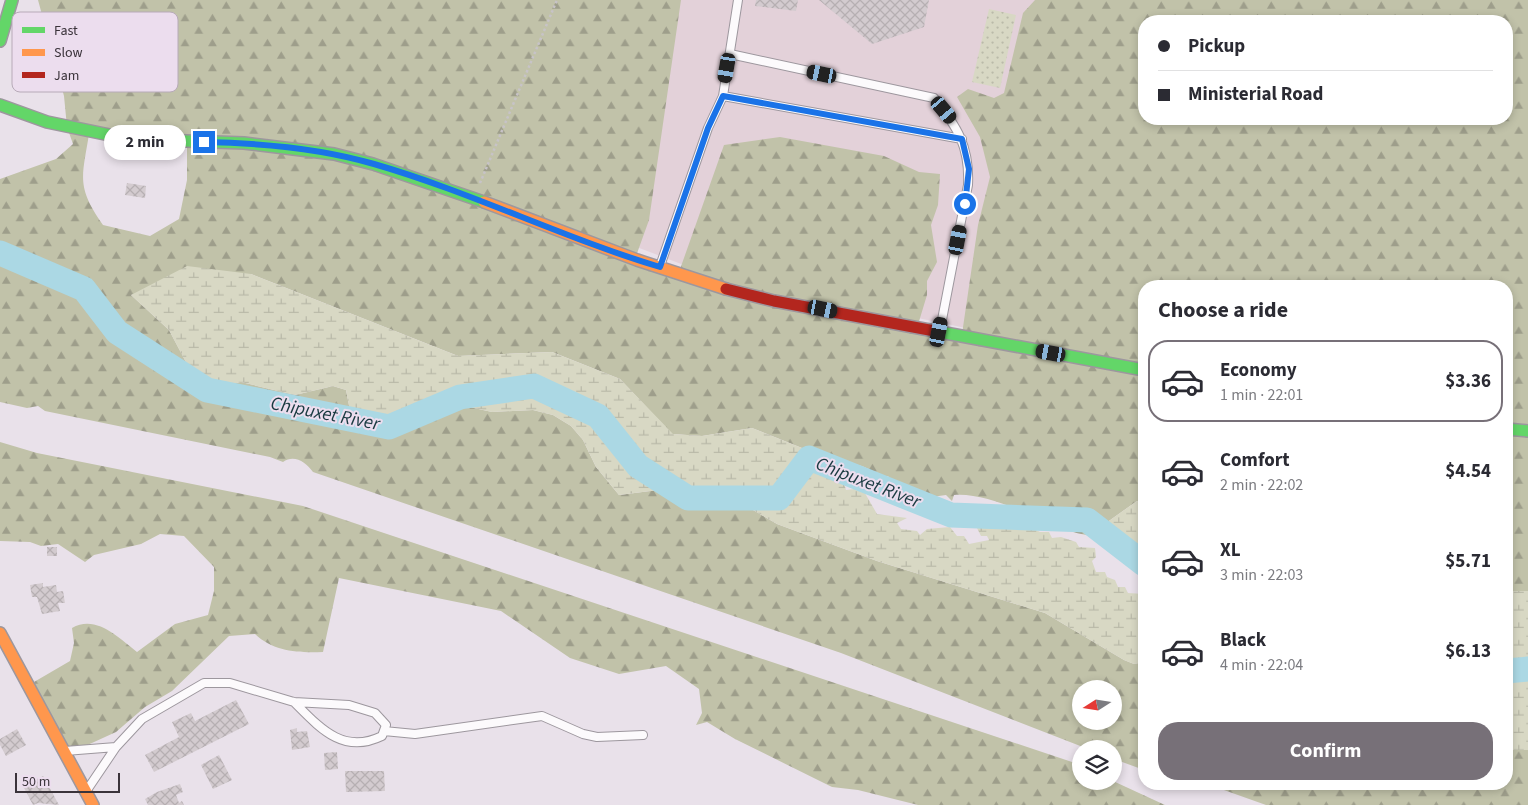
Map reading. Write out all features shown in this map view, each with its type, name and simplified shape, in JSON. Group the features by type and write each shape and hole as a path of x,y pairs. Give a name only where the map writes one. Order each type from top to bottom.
{"main road":[{"path":"0,41 12,0"},
{"path":"0,105 47,122 129,139 244,143 334,154 373,164 473,198 552,229 720,287 774,301 1138,369"},
{"path":"1513,430 1528,431"},
{"path":"0,633 65,751 92,805"}],"lane":[{"path":"660,267 708,128 723,96 738,0"},
{"path":"730,54 934,98 953,121 962,139 969,169 968,185 939,332"},
{"path":"723,96 962,139"},
{"path":"86,792 116,747 142,719 204,683 230,683 294,702 349,705 375,713 386,725 382,736 369,743 350,743 325,732 294,702"},
{"path":"384,731 415,734 542,716 590,736 643,736"},
{"path":"65,751 116,747"}],"path":[{"path":"473,198 557,0"}],"shaded area":[{"path":"634,0 1061,0 1014,338 710,275 587,228"}],"green space":[{"path":"38,0 681,0 649,220 635,259 679,272 724,145 780,137 884,156 919,172 940,174 938,205 931,225 937,262 927,281 927,295 917,328 962,334 978,225 990,177 980,137 957,97 968,89 994,98 1004,93 1023,13 1035,0 1528,0 1528,591 1513,591 1513,280 1138,280 1138,501 1106,523 1098,537 1071,531 1011,507 981,498 954,495 952,501 946,495 931,497 922,495 896,482 892,482 888,476 877,476 868,469 856,464 832,461 822,452 807,450 752,428 702,436 672,434 620,379 552,352 458,356 251,274 131,295 169,330 188,366 232,384 241,382 295,395 333,386 346,390 353,426 377,434 390,425 456,404 492,412 533,410 553,415 571,426 583,440 596,467 619,495 666,489 703,504 735,509 748,507 777,524 877,561 1045,613 1124,660 1134,664 1138,663 1138,768 1122,762 1122,740 1072,740 1072,743 841,653 313,472 300,460 291,459 283,462 270,457 45,411 38,406 27,408 0,402 0,179 56,159 73,144 67,127 63,92 178,92 178,12 41,12","holes":["89,134 187,144 187,180 179,219 150,236 103,225 88,201 83,181"]},
{"path":"989,9 1016,15 1000,88 972,82"},
{"path":"187,266 251,274 458,356 552,352 620,379 673,434 702,436 752,428 807,450 822,452 832,461 832,470 841,473 846,490 862,488 877,514 907,518 897,523 901,529 917,531 920,535 927,529 950,527 957,536 964,536 969,544 989,540 987,536 981,536 975,524 1002,521 1005,526 1032,528 1040,532 1049,532 1052,538 1061,537 1076,542 1079,547 1095,548 1096,557 1092,561 1096,572 1105,572 1107,577 1115,580 1118,587 1125,587 1128,593 1138,594 1138,663 1134,664 1124,660 1045,613 877,561 777,524 748,507 735,509 703,504 666,489 619,495 596,467 583,440 571,426 553,415 533,410 492,412 456,404 390,425 377,434 366,435 353,426 346,390 333,386 295,395 241,382 232,384 204,381 188,366 169,330 131,295"},
{"path":"0,442 37,453 303,506 1072,762 1072,790 1122,790 1122,785 1165,805 918,805 858,790 832,787 735,739 707,722 696,725 702,713 699,689 666,666 619,674 570,658 501,611 339,578 323,652 305,652 279,648 270,645 255,634 229,636 172,691 145,707 116,732 70,753 34,682 70,661 74,643 72,628 81,624 98,626 115,635 137,652 175,624 208,615 214,591 214,567 184,536 160,534 141,544 94,555 85,562 58,544 41,546 30,542 0,541"},
{"path":"1138,501 1138,564 1125,557 1098,537 1106,523"},
{"path":"1513,591 1528,591 1528,750 1513,750"},
{"path":"1513,750 1528,750 1528,805 1266,805 1224,790 1513,790"}],"building":[{"path":"756,0 798,0 796,11 755,6"},
{"path":"819,0 929,0 924,27 872,44"},
{"path":"127,183 146,186 145,198 125,195"},
{"path":"47,547 57,547 57,556 47,556"},
{"path":"43,583 43,587 56,585 57,592 63,591 65,603 58,603 60,611 42,614 37,597 32,597 30,585"},
{"path":"236,700 249,724 154,772 145,755 179,737 172,722 191,713 195,721"},
{"path":"297,728 297,732 307,731 310,747 292,750 290,730"},
{"path":"17,729 26,745 6,756 0,745 0,739"},
{"path":"337,752 338,769 325,770 324,753"},
{"path":"219,755 232,780 213,789 201,765"},
{"path":"345,771 384,771 385,791 346,792"},
{"path":"43,776 59,805 38,803 33,805 23,786"},
{"path":"180,784 183,792 176,795 179,803 182,801 184,805 148,805 145,799 157,792"}],"waterway":[{"name":"Chipuxet River","path":"0,253 84,289 117,332 207,390 389,427 460,397 534,386 598,416 638,466 688,498 779,498 809,458 951,515 1087,520 1138,559"},
{"name":"Chipuxet River","path":"1513,670 1528,669"}],"traffic: fast":[{"path":"0,41 12,0"},
{"path":"0,105 47,122 129,139 244,143 334,154 373,164 484,202"},
{"path":"940,332 1138,369"},
{"path":"1513,430 1528,431"}],"traffic: slow":[{"path":"484,202 637,260 726,289"},
{"path":"0,633 93,805"}],"traffic: jam":[{"path":"726,289 774,301 940,332"}],"route":[{"path":"204,142 244,143 334,154 373,164 436,184 552,229 660,267 708,128 723,96 962,139 969,169 965,204"}]}
